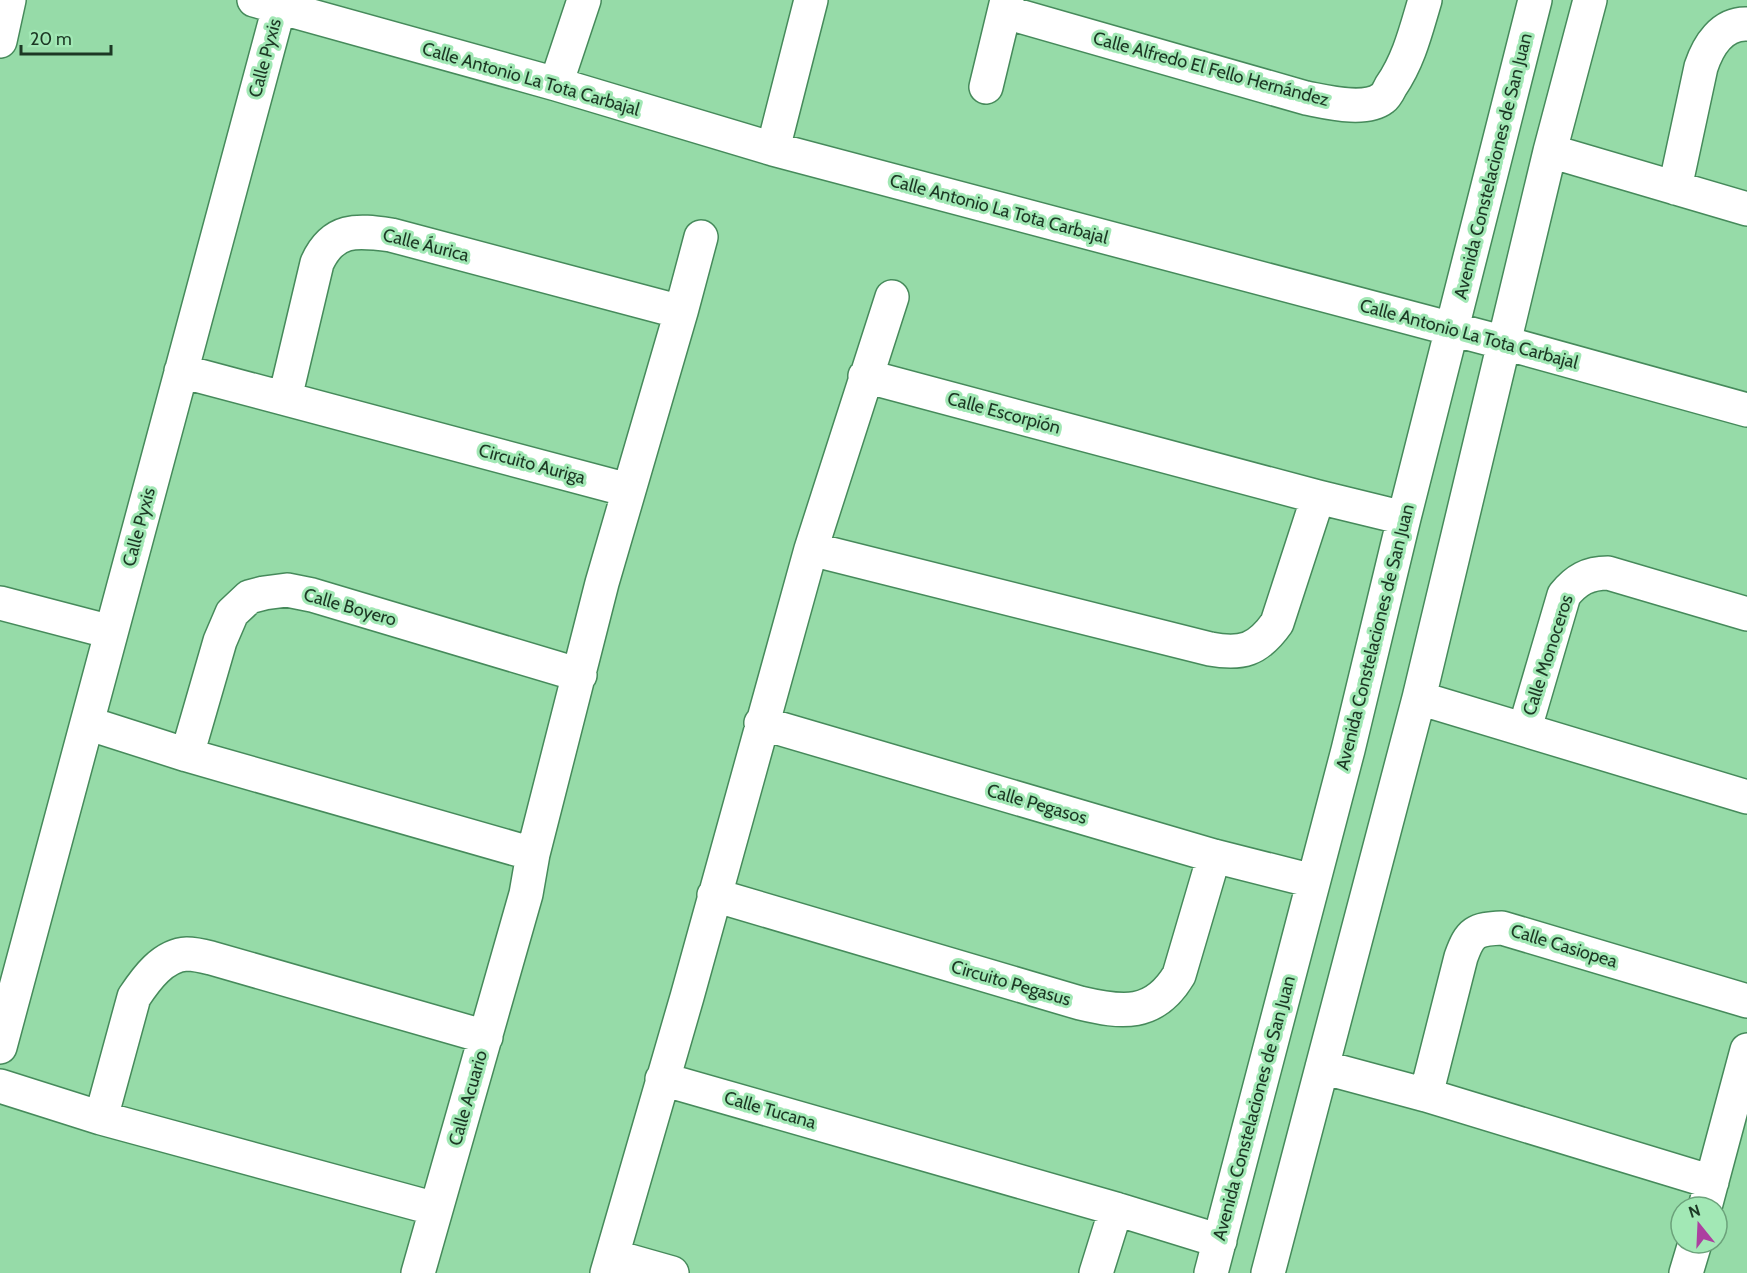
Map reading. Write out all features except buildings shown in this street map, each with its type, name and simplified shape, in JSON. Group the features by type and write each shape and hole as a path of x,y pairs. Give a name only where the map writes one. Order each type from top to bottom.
{"street":[{"path":"0,41 9,0"},
{"path":"556,84 584,0"},
{"path":"773,149 811,0"},
{"name":"Calle Alfredo El Fello Hernández","path":"1006,6 1306,98 1344,105 1367,104 1383,98 1397,78 1410,51 1425,0"},
{"name":"Avenida Constelaciones de San Juan","path":"1211,1273 1348,750 1535,0"},
{"path":"1268,1273 1419,698 1550,151 1590,0"},
{"name":"Calle Antonio La Tota Carbajal","path":"271,3 556,84 773,149 1505,343 1747,410"},
{"name":"Calle Pyxis","path":"0,1047 182,371 271,3"},
{"path":"986,87 1006,6"},
{"path":"1675,188 1706,51 1718,35 1741,24 1747,24"},
{"path":"1550,151 1747,208"},
{"name":"Calle Áurica","path":"285,398 317,263 323,250 331,241 345,233 368,231 391,235 681,312"},
{"path":"486,1037 526,894 533,854 628,489 701,237"},
{"path":"672,1273 610,1265 811,549 892,297"},
{"name":"Circuito Auriga","path":"182,371 628,489"},
{"name":"Calle Escorpión","path":"866,376 1404,518"},
{"path":"811,549 1210,649 1239,652 1255,646 1268,636 1277,623 1318,497"},
{"name":"Calle Monoceros","path":"1524,728 1564,595 1579,579 1596,573 1608,573 1747,614"},
{"name":"Calle Boyero","path":"187,755 220,641 232,613 249,597 264,593 287,590 312,595 580,675"},
{"path":"0,603 111,632"},
{"name":"Calle Monoceros","path":"1419,698 1747,797"},
{"path":"87,723 187,755 533,854"},
{"name":"Calle Pegasos","path":"761,723 1214,856 1313,881"},
{"name":"Circuito Pegasus","path":"714,896 1080,1003 1108,1010 1137,1009 1153,1003 1170,990 1179,975 1214,856"},
{"name":"Calle Casiopea","path":"1426,1095 1461,957 1467,941 1474,932 1485,928 1502,928 1747,1001"},
{"name":"Calle Acuario","path":"101,1118 134,997 145,980 172,957 187,954 211,958 486,1037 418,1273"},
{"path":"1322,1067 1426,1095 1709,1195 1747,1050"},
{"name":"Calle Tucana","path":"662,1079 1220,1241"},
{"path":"0,1086 101,1118 436,1209"},
{"path":"1096,1273 1116,1209"},
{"path":"1686,1273 1691,1255"}]}
